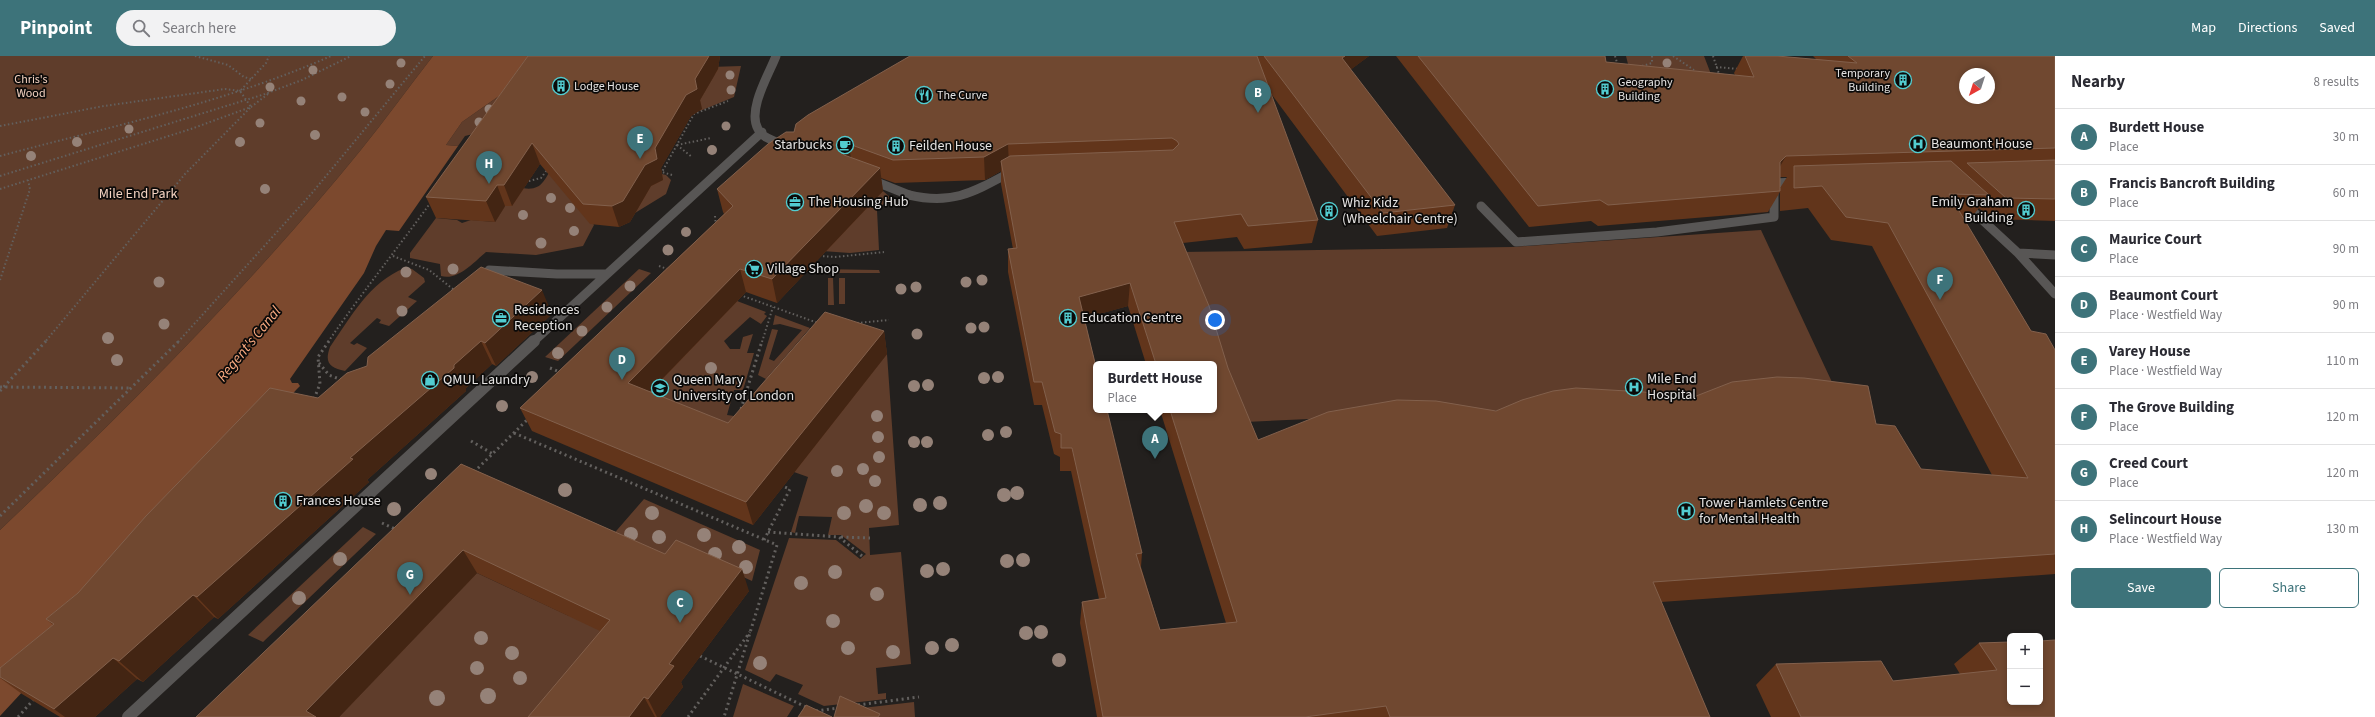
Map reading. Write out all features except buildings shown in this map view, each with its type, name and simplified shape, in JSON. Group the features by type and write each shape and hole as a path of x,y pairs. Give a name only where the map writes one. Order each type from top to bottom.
{"street":[{"path":"776,56 758,102 754,118 757,128 762,132 795,150"},
{"path":"128,717 606,274 762,132"},
{"path":"857,174 922,199 958,198 972,194 1009,173 1022,172"},
{"path":"1481,206 1516,242 1649,232 1774,217 1774,182 1805,182"},
{"path":"1954,194 2018,253 2055,294"},
{"path":"2018,253 2055,255"},
{"path":"489,270 557,274 606,274"}],"path":[{"path":"194,56 228,64 244,77 251,79"},
{"path":"240,91 269,56"},
{"path":"0,156 157,116 240,91 288,75 331,56"},
{"path":"0,176 247,100 302,80 351,56"},
{"path":"0,516 182,337 312,193 425,56"},
{"path":"1615,56 1619,69"},
{"path":"1642,66 1652,63 1652,56"},
{"path":"1673,56 1694,70"},
{"path":"1713,56 1722,81"},
{"path":"1716,67 1739,69"},
{"path":"0,126 157,97 220,90 240,91 251,107"},
{"path":"0,391 50,336 185,174 251,107 270,92"},
{"path":"662,172 694,114 734,98"},
{"path":"0,189 122,152 251,107"},
{"path":"676,145 714,137"},
{"path":"520,181 541,178 550,165"},
{"path":"0,280 30,189 28,180"},
{"path":"310,403 315,398 320,384 318,357 364,289 393,256 436,196"},
{"path":"716,210 714,221 719,233"},
{"path":"714,221 721,224"},
{"path":"815,256 834,257 884,252"},
{"path":"393,256 429,270 459,294 489,270"},
{"path":"736,294 825,326"},
{"path":"740,412 773,307"},
{"path":"850,324 889,320"},
{"path":"318,363 329,375 347,382"},
{"path":"0,387 130,388"},
{"path":"478,478 471,475 530,418"},
{"path":"443,425 493,454"},
{"path":"514,433 777,545 724,717"},
{"path":"764,540 790,489 776,483"},
{"path":"768,532 870,538"},
{"path":"839,537 862,556"},
{"path":"688,717 751,630"},
{"path":"700,656 821,714"},
{"path":"18,717 39,694"},
{"path":"852,706 919,697"},
{"path":"815,711 845,707"},
{"path":"806,713 809,709"}],"green space":[{"name":"Mile End Park","path":"0,56 433,56 360,151 276,250 140,393 0,530"},
{"path":"1626,56 1704,56 1714,82 1630,72"},
{"path":"741,66 734,97 700,111 697,105 715,74 710,67"},
{"path":"519,82 473,134 465,136 458,146 446,145 462,122"},
{"path":"554,164 594,225 583,246 536,255 486,252 465,270 454,276 447,277 441,276 440,264 410,258 410,253 436,218 457,220 462,223 471,220 495,222 505,206 512,206 517,187 537,187 544,181"},
{"path":"658,173 666,175 671,180 666,194 635,213"},
{"path":"883,191 891,198 877,210 879,250 850,253 822,251"},
{"path":"1761,230 1838,395 1245,422 1181,252 1512,247"},
{"path":"405,268 412,269 424,278 425,282 408,297 417,301 389,326 379,323 381,320 377,318 350,343 354,345 357,343 367,348 345,371 332,366 328,361 330,347 353,313 371,291 381,282 392,274"},
{"path":"639,269 651,273 558,361 545,357"},
{"path":"819,269 879,270 880,273 818,273"},
{"path":"828,278 833,278 834,305 828,305"},
{"path":"839,278 845,278 845,304 839,304"},
{"path":"737,301 766,312 764,314 767,316 761,324 750,317 724,341 730,349 740,349 743,337 753,334 747,353 754,353 743,390 734,390 727,415 734,416 725,442 636,406"},
{"path":"775,315 810,328 766,379 758,375 772,329 778,330 769,359 774,361 802,330 780,324 773,325"},
{"path":"887,354 899,525 869,528 870,555 901,552 911,664 876,668 878,694 886,693 886,699 824,706 798,694 803,685 776,674 770,682 745,670 789,538 836,540 860,559 866,554 841,535 828,535 832,517 799,516 795,533 791,532 808,477 794,472"},
{"path":"644,499 760,550 752,581 690,553 558,717 339,717 477,573 569,616 604,545"},
{"path":"363,527 376,534 263,642 248,635"},
{"path":"743,684 794,706 787,717 733,717"},
{"path":"914,702 915,717 844,717 845,710"}],"water":[{"name":"Regent's Canal","path":"433,56 537,56 519,82 462,122 446,145 458,146 399,231 386,230 376,246 364,273 290,379 292,383 298,383 300,386 192,509 0,716 0,530 140,393 276,250 360,151"}],"place":[{"name":"Temporary Building","path":"1903,80"},
{"name":"Lodge House","path":"561,86"},
{"name":"Geography Building","path":"1605,89"},
{"name":"The Curve","path":"924,95"},
{"name":"Francis Bancroft Building","path":"1258,113"},
{"name":"Beaumont House","path":"1918,144"},
{"name":"Starbucks","path":"845,145"},
{"name":"Feilden House","path":"896,146"},
{"name":"Varey House","path":"640,159"},
{"name":"Selincourt House","path":"489,184"},
{"name":"The Housing Hub","path":"795,202"},
{"name":"Emily Graham Building","path":"2026,210"},
{"name":"Whiz Kidz (Wheelchair Centre)","path":"1329,211"},
{"name":"Village Shop","path":"754,269"},
{"name":"The Grove Building","path":"1940,300"},
{"name":"Residences Reception","path":"501,318"},
{"name":"Education Centre","path":"1068,318"},
{"name":"QMUL Laundry","path":"430,380"},
{"name":"Beaumont Court","path":"622,380"},
{"name":"Mile End Hospital","path":"1634,387"},
{"name":"Queen Mary University of London","path":"660,388"},
{"name":"Burdett House","path":"1155,459"},
{"name":"Frances House","path":"283,501"},
{"name":"Tower Hamlets Centre for Mental Health","path":"1686,511"},
{"name":"Creed Court","path":"410,595"},
{"name":"Maurice Court","path":"680,623"}],"park label":[{"name":"Chris's Wood","path":"31,86"}]}
